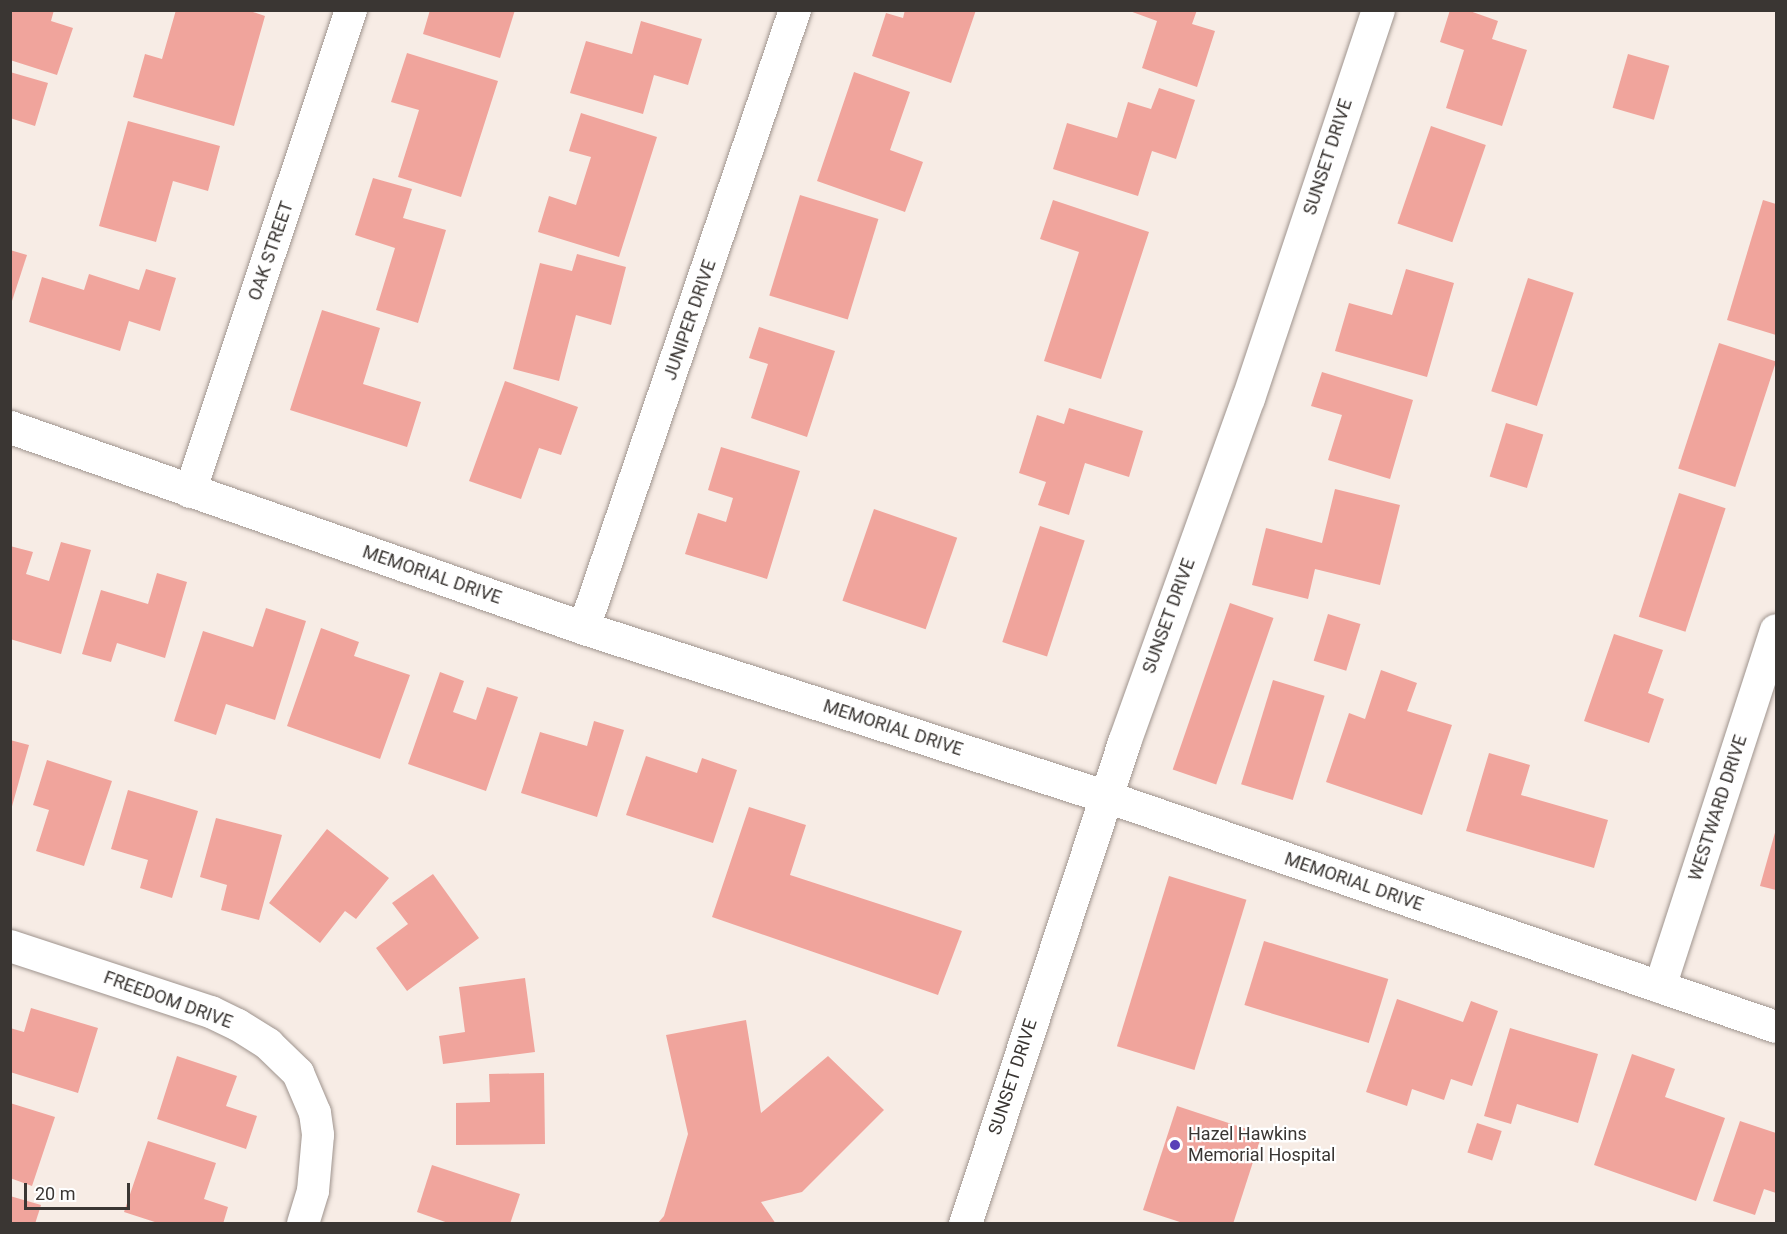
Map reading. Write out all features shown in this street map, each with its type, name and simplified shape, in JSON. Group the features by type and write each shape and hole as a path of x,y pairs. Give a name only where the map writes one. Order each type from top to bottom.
{"street":[{"name":"OAK STREET","path":"190,492 351,10"},
{"name":"JUNIPER DRIVE","path":"584,628 795,10"},
{"name":"SUNSET DRIVE","path":"965,1224 1128,731 1248,398 1378,10"},
{"name":"MEMORIAL DRIVE","path":"10,427 190,492 584,628 1107,797 1776,1027"},
{"name":"WESTWARD DRIVE","path":"1660,987 1776,630"},
{"name":"FREEDOM DRIVE","path":"10,946 211,1012 238,1025 268,1044 298,1073 315,1113 318,1135 313,1191 303,1224"}],"building":[{"path":"10,10 54,10 51,21 73,28 57,75 10,60"},
{"path":"176,10 247,10 265,16 234,126 133,97 145,54 162,59"},
{"path":"430,10 515,10 500,58 423,34"},
{"path":"905,10 976,10 951,83 872,56 886,13 903,18"},
{"path":"1127,10 1197,10 1192,24 1215,31 1197,87 1142,68 1157,21"},
{"path":"1450,10 1467,10 1498,21 1492,39 1527,50 1502,126 1446,108 1464,50 1440,42"},
{"path":"641,21 702,39 688,85 654,75 643,114 570,93 586,41 632,54"},
{"path":"407,53 498,81 461,197 398,177 419,110 391,102"},
{"path":"1628,54 1669,66 1654,120 1613,108"},
{"path":"10,72 48,83 35,126 10,118"},
{"path":"854,72 910,92 890,150 923,162 905,212 817,181"},
{"path":"1159,88 1195,100 1176,159 1152,151 1138,196 1053,169 1067,123 1117,138 1128,102 1151,109"},
{"path":"581,113 657,137 619,257 538,232 549,196 576,205 591,157 569,151"},
{"path":"128,121 220,146 208,191 173,181 156,242 99,226"},
{"path":"1431,126 1486,145 1452,242 1397,223"},
{"path":"373,178 412,189 403,218 446,230 418,323 376,310 395,248 355,235"},
{"path":"800,195 878,219 848,319 769,295"},
{"path":"1053,200 1149,232 1101,379 1044,361 1079,252 1040,239"},
{"path":"1763,200 1776,204 1776,335 1727,320"},
{"path":"10,250 27,255 11,304 10,304"},
{"path":"577,254 626,267 611,325 576,315 559,381 513,369 540,263 572,271"},
{"path":"146,269 176,278 160,331 129,321 120,351 29,322 42,277 84,290 89,274 139,290"},
{"path":"1406,269 1454,283 1427,377 1335,351 1349,303 1392,315"},
{"path":"1528,278 1574,293 1537,406 1491,391"},
{"path":"322,310 380,328 363,384 421,402 407,447 290,410"},
{"path":"759,327 835,351 807,437 751,418 768,364 749,358"},
{"path":"1719,343 1776,362 1735,487 1678,469"},
{"path":"1322,372 1413,400 1390,479 1328,460 1342,415 1311,406"},
{"path":"505,381 578,407 561,455 539,448 521,499 469,481"},
{"path":"1069,408 1143,431 1129,477 1085,463 1069,515 1038,505 1046,482 1019,473 1037,415 1064,424"},
{"path":"1506,423 1543,434 1527,488 1490,477"},
{"path":"721,447 800,471 767,579 685,554 698,513 726,522 733,498 708,490"},
{"path":"1335,489 1400,505 1380,585 1315,569 1308,599 1252,585 1266,528 1322,543"},
{"path":"1679,493 1726,508 1685,632 1639,617"},
{"path":"874,509 957,538 926,629 842,601"},
{"path":"1040,526 1085,541 1047,657 1002,642"},
{"path":"61,542 91,550 61,654 10,639 10,546 33,552 26,574 49,581"},
{"path":"157,573 187,582 165,658 117,643 111,662 82,654 101,590 148,604"},
{"path":"1230,603 1273,618 1216,784 1173,769"},
{"path":"266,608 306,621 275,720 226,704 216,735 174,721 203,631 253,647"},
{"path":"1328,614 1361,624 1346,671 1314,661"},
{"path":"321,628 359,642 354,656 410,675 380,759 287,726"},
{"path":"1614,634 1663,650 1648,693 1664,699 1649,743 1584,721"},
{"path":"1381,670 1417,683 1407,711 1452,725 1422,815 1326,782 1349,713 1365,719"},
{"path":"440,672 464,681 453,712 476,720 487,687 518,697 486,791 408,764"},
{"path":"1273,680 1325,696 1293,800 1241,784"},
{"path":"594,721 624,730 597,817 521,793 540,732 587,746"},
{"path":"10,740 29,745 11,810 10,810"},
{"path":"1489,753 1530,765 1521,795 1608,820 1594,868 1466,831"},
{"path":"646,756 697,773 702,758 737,770 713,843 626,815"},
{"path":"47,760 112,781 84,866 36,851 49,810 33,805"},
{"path":"128,790 198,811 172,898 140,888 148,860 111,849"},
{"path":"749,807 806,825 790,875 962,931 938,995 712,917"},
{"path":"216,818 282,835 259,920 221,910 227,885 200,877"},
{"path":"327,829 389,878 356,919 345,911 320,943 269,903"},
{"path":"1776,829 1776,890 1760,886"},
{"path":"433,874 479,938 407,991 376,948 408,924 392,903"},
{"path":"1169,876 1246,900 1194,1070 1117,1046"},
{"path":"1264,941 1388,979 1369,1043 1244,1005"},
{"path":"525,978 535,1052 443,1064 439,1036 465,1032 459,987"},
{"path":"1397,999 1463,1022 1471,1001 1498,1011 1472,1086 1451,1079 1444,1100 1412,1089 1407,1106 1366,1092"},
{"path":"31,1008 98,1028 78,1093 10,1072 10,1028 24,1032"},
{"path":"746,1020 761,1113 828,1056 884,1110 802,1192 761,1202 776,1224 657,1224 664,1216 688,1134 666,1035"},
{"path":"1510,1028 1598,1054 1578,1123 1517,1104 1511,1124 1484,1116"},
{"path":"1632,1054 1675,1069 1665,1097 1725,1118 1696,1201 1594,1165"},
{"path":"177,1056 237,1076 226,1106 257,1116 246,1149 157,1119"},
{"path":"544,1073 545,1144 456,1145 456,1103 490,1102 489,1074"},
{"path":"10,1103 55,1117 32,1186 10,1178"},
{"path":"1177,1106 1262,1134 1233,1224 1186,1224 1143,1210"},
{"path":"1740,1121 1776,1133 1776,1193 1764,1189 1755,1215 1713,1201"},
{"path":"1477,1123 1502,1131 1492,1161 1467,1152"},
{"path":"148,1141 216,1163 204,1199 228,1207 223,1224 161,1224 124,1212"},
{"path":"432,1165 520,1194 510,1224 451,1224 417,1212"},
{"path":"10,1196 41,1205 35,1224 10,1224"}],"place":[{"name":"Hazel Hawkins Memorial Hospital","path":"1175,1145"}]}
